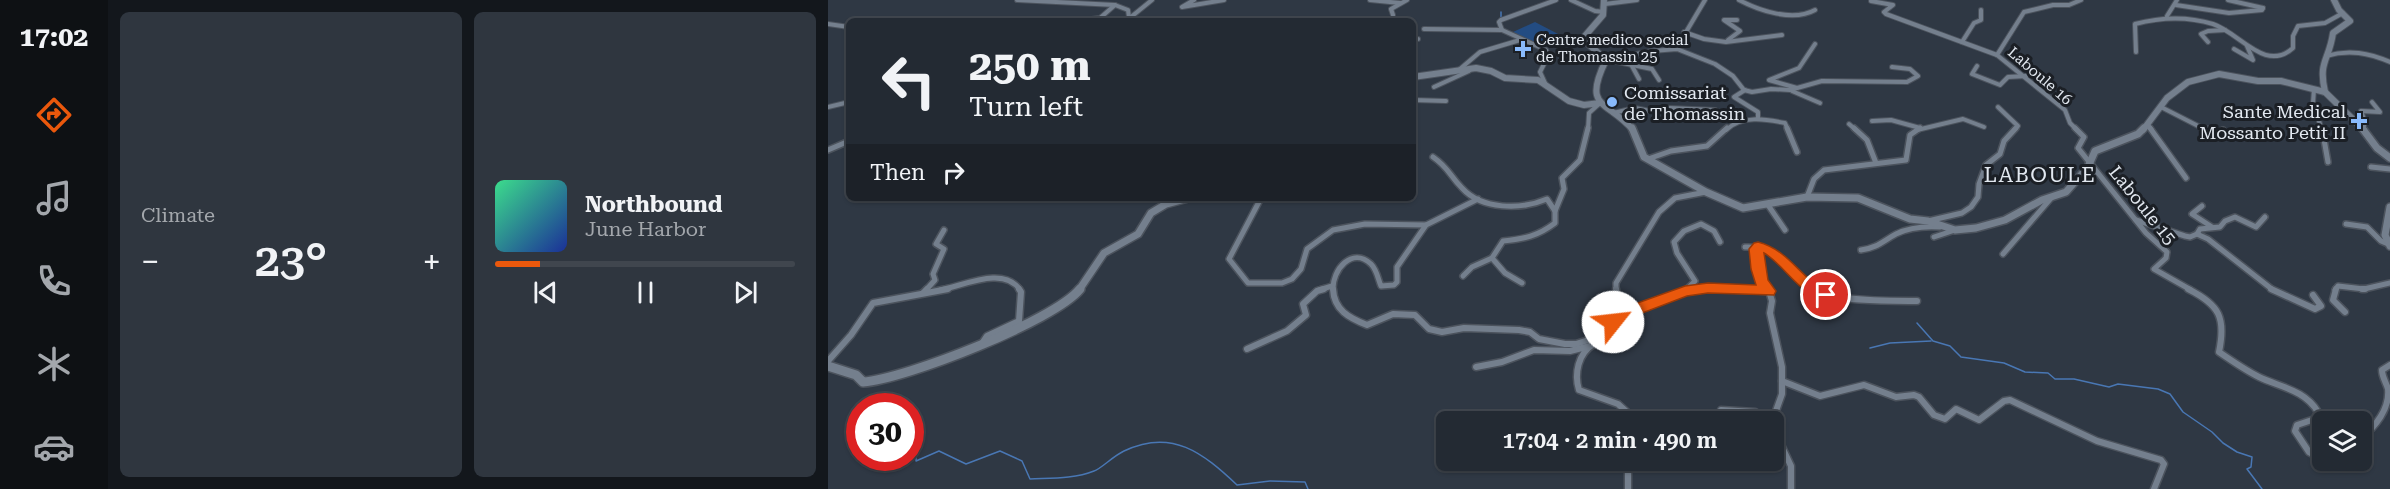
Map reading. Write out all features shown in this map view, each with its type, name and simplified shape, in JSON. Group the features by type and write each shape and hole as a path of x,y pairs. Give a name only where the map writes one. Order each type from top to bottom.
{"main road":[{"path":"2325,92 2321,75 2324,57 2331,48 2333,33 2350,23 2334,0"},
{"path":"1604,5 1584,32 1587,46 1606,60 1595,84 1595,94 1600,103 1632,128 1647,160 1706,192 1743,207 1807,198 1858,198 1898,216 1928,221 1955,230 1976,228 2005,220 2042,200 2066,192 2073,187 2073,183 2090,162 2095,151 2130,138 2148,125 2167,98 2188,82 2212,75 2231,75 2258,81 2281,81 2325,92 2363,129 2377,148 2390,158"},
{"path":"1416,77 1476,68 1491,71 1506,78 1535,79 1545,83 1569,101 1584,105 1600,103"},
{"path":"828,366 856,375 863,382 878,382 909,373 1022,327 1067,302 1109,249 1137,236 1150,214 1157,208 1179,201"},
{"path":"2389,245 2385,235 2390,207"}],"street":[{"path":"1017,0 1115,5 1128,10 1128,18"},
{"path":"1130,18 1152,0"},
{"path":"1194,0 1182,7 1224,0"},
{"path":"1370,0 1400,3"},
{"path":"1393,15 1391,9 1407,0"},
{"path":"1502,30 1499,22 1501,20 1556,0"},
{"path":"1571,0 1595,11 1604,5 1637,0"},
{"path":"1676,49 1705,0"},
{"path":"1739,0 1747,6 1771,12 1809,14 1815,10"},
{"path":"1997,55 2024,12 2053,5 2069,5 2081,0"},
{"path":"2167,16 2176,2 2229,13 2251,12 2263,8 2228,0"},
{"name":"Laboule 16","path":"1871,1 1893,5 1886,10 1886,14 1997,55 2026,76 2065,110 2070,123 2084,137 2078,147 2090,162"},
{"path":"1100,18 1115,5"},
{"path":"1962,42 1974,23 1981,20 1982,10"},
{"path":"2225,29 2225,14 2229,13"},
{"path":"2136,52 2135,24 2167,16 2225,29 2247,46 2268,56 2283,55 2293,48 2293,36 2298,26 2325,23 2343,13"},
{"path":"1728,40 1740,31 1724,20 1737,20"},
{"path":"828,24 846,27"},
{"path":"1425,28 1459,31 1502,30 1546,50 1548,56 1539,69 1540,76 1545,83"},
{"path":"2208,42 2201,34 2225,29"},
{"path":"1684,32 1698,38 1741,41 1761,34 1782,35"},
{"path":"1460,69 1470,56 1495,45 1520,40"},
{"path":"1799,89 1769,80 1799,68 1815,44"},
{"path":"2234,49 2253,60 2247,46"},
{"path":"1606,60 1676,49 1718,66 1739,80 1745,90 1752,92 1799,89 1822,81 1907,82 1918,76 1913,70 1892,67"},
{"path":"2324,57 2344,51 2390,62"},
{"path":"1606,60 1653,70 1659,80"},
{"path":"1632,66 1639,79"},
{"path":"1977,66 1972,74 2000,85 2008,77 2026,76"},
{"path":"1434,87 1476,68"},
{"path":"2314,89 2313,103 2322,127 2328,162"},
{"path":"1745,90 1734,97 1760,113 1758,118"},
{"path":"1790,90 1820,103"},
{"path":"1416,100 1446,101"},
{"path":"2363,129 2365,122 2361,111 2380,112 2373,102"},
{"path":"828,107 846,103"},
{"path":"1463,276 1472,267 1492,258 1503,242 1527,239 1540,234 1555,223 1555,211 1564,189 1562,178 1580,159 1587,138 1589,113 1600,103"},
{"path":"1928,221 1962,213 1971,207 1978,197 1979,184 1986,165 2000,154 2004,141 2018,126 1998,107"},
{"path":"2161,107 2207,130 2224,133 2223,130"},
{"path":"1613,113 1635,108 1650,111 1669,108 1715,110"},
{"path":"1647,160 1671,151 1707,146 1730,126 1758,118 1785,123 1797,152"},
{"path":"1872,121 1898,120 1906,126 1920,128 1963,119 1984,127"},
{"path":"1849,124 1868,140 1876,163"},
{"path":"2148,125 2186,178"},
{"path":"1807,198 1814,179 1821,172 1906,160 1910,135 1920,128"},
{"path":"828,150 846,142"},
{"path":"1433,157 1447,165 1464,190 1478,199 1501,206 1539,204 1547,199 1555,211"},
{"name":"Laboule 15","path":"2090,162 2134,219 2168,254 2163,262 2154,267 2155,270 2205,296 2219,310 2223,340 2219,352 2260,378 2298,392 2314,403 2318,411"},
{"path":"2371,166 2390,169"},
{"path":"1476,367 1502,362 1534,350 1570,351 1614,336 1619,332 1621,319 1616,300 1616,283 1659,212 1675,198 1706,192"},
{"path":"2003,254 2052,197"},
{"path":"1259,201 1229,259 1248,283 1282,283 1292,279 1301,269 1306,249 1333,230 1365,224 1426,225 1478,199"},
{"path":"1768,205 1785,230"},
{"path":"2202,206 2192,214 2212,227"},
{"path":"2134,219 2188,237 2197,234 2200,229 2220,227 2225,221 2235,217 2256,226 2265,217"},
{"path":"1613,322 1685,291 1694,284 1695,281 1677,253 1674,242 1684,231 1701,224 1714,231 1720,242"},
{"path":"2346,224 2364,226 2380,241 2389,245"},
{"path":"1426,225 1397,267 1395,285 1381,286 1373,266 1362,257 1352,258 1335,270 1332,286 1334,301 1348,318 1367,325 1393,314 1415,315 1429,329 1442,332 1464,328 1504,329 1526,331 1539,339 1576,344 1607,334 1621,319"},
{"path":"1861,250 1878,248 1907,230 1945,227"},
{"path":"923,293 935,280 933,274 944,249 936,244 944,230"},
{"path":"1934,237 1955,230"},
{"path":"2197,234 2211,240 2235,257 2268,287 2296,303 2315,309 2321,306 2313,295"},
{"path":"1758,246 1756,249 1758,269 1761,282 1769,291 1772,301 1770,313 1782,367 1782,394 1775,411"},
{"path":"1745,247 1758,246 1772,251 1816,291 1826,295 1851,296 1888,302 1904,299 1917,301"},
{"path":"1492,258 1496,265 1511,278 1522,282"},
{"path":"828,361 851,335 873,303 962,286 994,276 1016,284 1021,292 1019,321 987,336 983,342"},
{"path":"2345,312 2333,300 2338,286 2364,289 2390,283"},
{"path":"1247,349 1278,335 1302,320 1306,315 1303,304 1317,291 1332,286"},
{"path":"1685,291 1708,288 1769,291"},
{"path":"1592,345 1577,366 1575,378 1579,390 1618,404 1626,411"},
{"path":"2372,429 2380,423 2389,408 2390,393 2381,375 2382,370 2390,365"},
{"path":"1782,381 1820,396 1864,385 1896,397 1914,395 1919,397 1934,415 1945,419 1956,409 1979,420 2004,401 2015,401 2065,428 2097,441 2161,460 2164,464 2154,489"},
{"path":"1721,410 1738,411"},
{"name":"Laboule 15","path":"2312,420 2297,425 2295,431 2304,448 2312,455"},
{"path":"1784,451 1791,466 1791,489"},
{"path":"1628,471 1628,489"}],"shaded area":[{"path":"1535,22 1560,35 1538,45 1513,32"}],"waterway":[{"path":"1501,12 1501,18"},
{"path":"1917,323 1933,341 1950,346 1961,357 2004,363 2025,372 2048,373 2055,379 2074,379 2109,387 2118,384 2158,389 2170,394 2183,412 2212,432 2223,443 2237,452 2252,457 2251,467 2247,469 2262,489"},
{"path":"1870,348 1890,343 1931,341"},
{"path":"924,458 939,451 966,464 1000,451 1022,461 1030,479 1062,478 1097,470 1124,451 1141,445 1157,442 1172,443 1199,454 1237,485 1270,481 1305,482 1308,489"}],"place":[{"name":"Centre medico social de Thomassin 25","path":"1523,49"},
{"name":"Comissariat de Thomassin","path":"1612,102"},
{"name":"Sante Medical Mossanto Petit II","path":"2359,121"}],"district":[{"name":"LABOULE","path":"2040,175"}],"route":[{"path":"1613,322 1622,322 1621,315 1685,291 1708,288 1769,291 1761,282 1756,249 1758,246 1772,251 1816,291 1826,295"}]}
